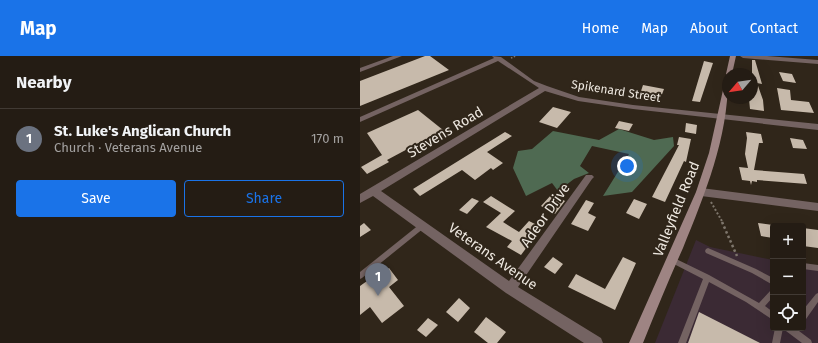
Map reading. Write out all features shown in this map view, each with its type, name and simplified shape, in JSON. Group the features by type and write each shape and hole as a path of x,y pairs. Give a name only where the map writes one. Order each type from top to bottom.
{"street":[{"path":"360,70 399,56"},
{"path":"731,68 733,56"},
{"path":"743,56 818,62"},
{"path":"360,120 497,57"},
{"name":"Spikenard Street","path":"497,57 515,71 544,88 564,96 594,102 818,127"},
{"name":"Stevens Road","path":"360,199 544,88"},
{"name":"Valleyfield Road","path":"636,343 700,194 713,153 724,104"},
{"name":"Adeor Drive","path":"510,289 589,177"},
{"name":"Veterans Avenue","path":"374,191 510,289 596,343"},
{"path":"700,194 818,207"}],"lane":[{"path":"360,276 422,226"},
{"path":"708,251 754,271 770,280"},
{"path":"672,260 760,306 770,314"},
{"path":"806,266 818,268"},
{"path":"682,343 707,278"},
{"path":"760,306 770,295"},
{"path":"806,312 818,296"},
{"path":"776,343 778,331"},
{"path":"794,331 808,343"}],"path":[{"path":"700,194 710,201 725,226 739,260"}],"shaded area":[{"path":"696,240 710,247 770,259 770,331 806,331 806,265 818,267 818,343 655,343"}],"green space":[{"path":"619,129 654,140 673,137 674,146 632,192 603,196 629,154 592,146 580,166 589,173 574,179 558,191 552,183 526,196 513,168 518,151 532,149 553,131 599,140"}],"building":[{"path":"425,56 430,56 449,70 360,106 360,81"},
{"path":"752,60 755,60 757,68 752,68"},
{"path":"704,61 713,63 700,102 692,101"},
{"path":"758,70 762,84 758,83"},
{"path":"779,72 792,74 796,83 783,81"},
{"path":"643,85 664,89 661,97 640,94"},
{"path":"758,86 763,100 764,111 750,109 750,104 758,104"},
{"path":"777,88 790,90 791,100 809,102 814,113 781,110"},
{"path":"553,107 571,112 557,128 539,122"},
{"path":"418,110 443,130 387,160 389,162 367,174 361,167 382,155 367,133"},
{"path":"619,121 633,124 629,131 615,128"},
{"path":"686,123 697,125 696,134 685,132"},
{"path":"505,132 512,136 487,152 503,163 493,170 491,168 475,180 462,170 420,196 413,189"},
{"path":"746,132 761,134 763,143 759,143 754,170 804,174 807,184 757,180 757,182 752,181 751,185 750,181 742,180 739,167 748,168 745,154 747,138"},
{"path":"679,137 691,139 686,162 684,161 665,202 652,197 679,145 677,145"},
{"path":"790,138 803,140 807,149 793,148"},
{"path":"552,194 565,201 555,214 541,206"},
{"path":"491,196 515,211 503,222 519,232 529,221 539,226 530,237 533,239 521,255 507,247 512,241 486,227 501,213 483,202"},
{"path":"472,198 479,201 467,214 459,210"},
{"path":"634,199 647,204 639,219 626,213"},
{"path":"586,200 594,203 588,213 596,217 588,231 571,224"},
{"path":"364,223 371,230 360,237 360,226"},
{"path":"758,223 770,225 770,238 761,236"},
{"path":"806,228 818,230 818,248 806,246"},
{"path":"553,257 563,264 555,274 544,267"},
{"path":"623,257 636,263 615,310 568,287 576,274 605,289"},
{"path":"389,268 398,280 389,287 404,306 382,323 370,307 360,315 360,286 374,276 376,278"},
{"path":"459,298 470,308 458,322 446,312"},
{"path":"699,312 760,343 688,343"},
{"path":"486,317 506,332 497,343 488,343 474,332"},
{"path":"428,318 438,325 426,337 417,330"}],"place":[{"name":"St. Luke's Anglican Church","path":"378,296"}]}
